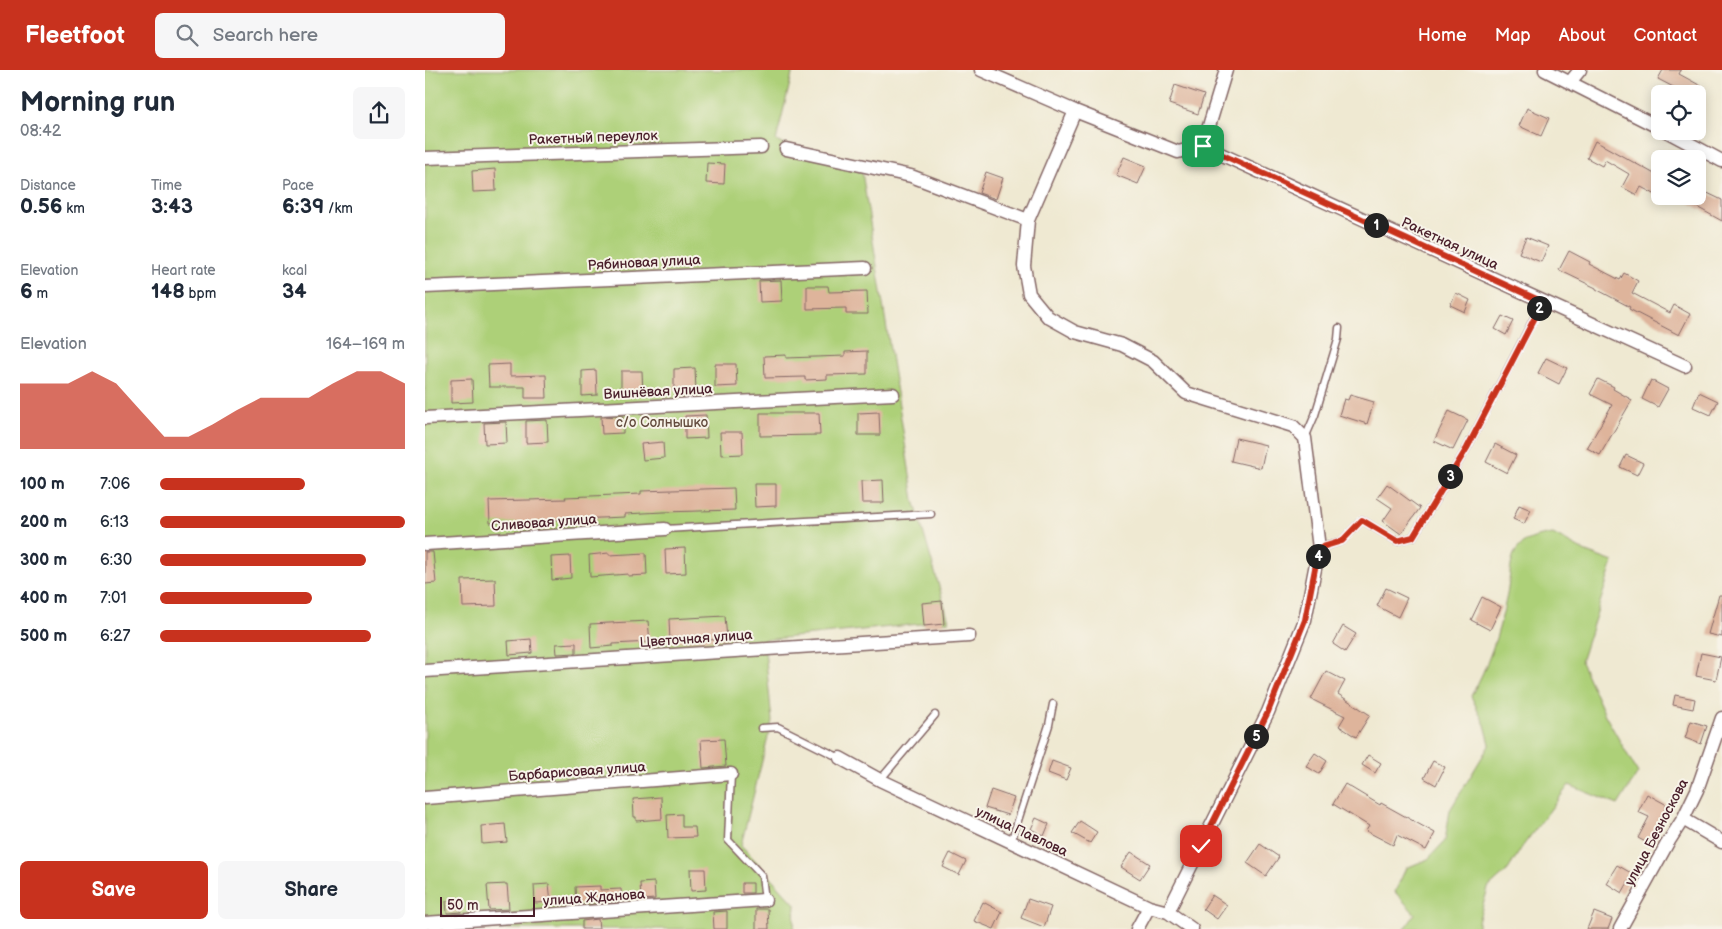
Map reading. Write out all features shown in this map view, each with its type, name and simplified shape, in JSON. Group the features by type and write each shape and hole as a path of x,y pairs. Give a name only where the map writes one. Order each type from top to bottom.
{"street":[{"path":"981,70 1075,111 1178,152 1203,146 1226,70"},
{"path":"1545,70 1651,123"},
{"path":"1570,82 1580,70"},
{"path":"1075,111 1028,220 1024,266 1029,294 1048,317 1075,332 1122,345 1153,361 1186,393 1293,426 1305,438 1319,548 1305,620 1268,712 1168,912"},
{"path":"1683,140 1722,161"},
{"name":"Ракетная улица","path":"1203,146 1685,366"},
{"name":"Ракетный переулок","path":"425,158 761,147"},
{"path":"786,149 911,176 1028,220"},
{"name":"Рябиновая улица","path":"425,287 865,268"},
{"name":"Вишнёвая улица","path":"425,418 893,394"},
{"name":"Сливовая улица","path":"425,544 665,529"},
{"name":"Цветочная улица","path":"425,670 969,636"},
{"name":"улица Безноскова","path":"1620,929 1683,819 1697,790 1722,718"},
{"name":"улица Павлова","path":"840,758 880,780 1149,907 1168,912 1192,929"},
{"name":"Барбарисовая улица","path":"425,798 731,774"},
{"path":"1683,819 1722,842"},
{"name":"улица Жданова","path":"425,923 765,900"},
{"path":"1137,929 1149,907"}],"lane":[{"path":"1319,548 1342,541 1362,520 1397,541 1413,537 1467,448 1543,302"},
{"path":"1305,438 1315,415 1338,339 1339,328"},
{"path":"665,529 931,514"},
{"path":"1011,842 1049,725 1053,704"},
{"path":"880,780 935,715"},
{"path":"761,728 777,727 840,758"},
{"path":"731,774 729,840 762,876 765,900"}],"green space":[{"name":"с/о Солнышко","path":"425,70 793,70 776,141 862,172 914,500 949,621 764,640 772,721 741,845 795,904 794,929 425,929"},
{"path":"1553,534 1586,552 1613,562 1581,662 1605,715 1638,773 1618,805 1569,785 1522,847 1508,870 1488,888 1478,922 1478,929 1405,929 1415,914 1395,892 1406,868 1428,859 1445,841 1450,810 1490,744 1485,725 1471,696 1483,673 1496,637 1507,595 1514,554 1526,541"}],"building":[{"path":"1663,70 1681,70 1679,74 1699,85 1669,85 1658,79"},
{"path":"1175,85 1204,95 1198,114 1169,104"},
{"path":"1527,108 1549,118 1541,136 1519,126"},
{"path":"1595,141 1651,172 1651,192 1641,187 1637,195 1622,187 1629,174 1605,160 1602,166 1587,158"},
{"path":"1124,157 1146,166 1138,184 1116,175"},
{"path":"707,163 725,164 724,184 706,183"},
{"path":"495,169 496,191 473,192 472,171"},
{"path":"986,172 1003,178 996,199 979,193"},
{"path":"1706,192 1722,200 1722,221 1693,205 1706,205"},
{"path":"1526,237 1548,246 1541,262 1519,253"},
{"path":"1569,251 1620,280 1624,273 1638,281 1632,293 1670,313 1674,305 1690,314 1679,335 1629,309 1630,307 1596,288 1559,270"},
{"path":"781,280 782,301 760,302 759,281"},
{"path":"807,286 828,286 829,292 867,291 868,314 846,314 846,308 807,309"},
{"path":"1456,293 1470,300 1465,312 1450,305"},
{"path":"1502,316 1513,321 1506,335 1495,329"},
{"path":"867,351 867,374 827,375 827,379 805,380 805,377 765,378 764,356 786,355 786,358 845,356 845,352"},
{"path":"1546,358 1567,368 1559,384 1538,373"},
{"path":"510,364 510,376 546,375 547,398 525,398 525,387 489,387 488,365"},
{"path":"715,364 736,364 737,386 715,387"},
{"path":"695,368 696,391 674,391 674,369"},
{"path":"596,370 597,395 582,396 582,371"},
{"path":"621,371 642,371 643,393 621,394"},
{"path":"472,379 473,402 451,403 451,380"},
{"path":"1598,379 1614,387 1613,389 1632,400 1600,455 1587,448 1612,405 1590,394"},
{"path":"1651,380 1668,389 1658,407 1642,399"},
{"path":"1699,392 1718,401 1711,415 1693,407"},
{"path":"1350,395 1374,402 1367,424 1339,415 1344,399 1348,400"},
{"path":"1449,411 1468,420 1453,450 1434,441"},
{"path":"879,412 880,435 858,435 858,413"},
{"path":"760,413 819,413 820,435 760,436"},
{"path":"706,415 707,438 685,439 685,416"},
{"path":"623,416 623,433 602,434 601,417"},
{"path":"547,420 548,442 526,443 526,421"},
{"path":"506,422 507,443 485,444 484,423"},
{"path":"720,432 742,432 743,454 721,455"},
{"path":"1236,438 1266,445 1261,468 1231,461"},
{"path":"663,442 664,458 643,460 641,444"},
{"path":"1495,444 1516,455 1507,473 1486,462"},
{"path":"1626,455 1643,463 1637,475 1620,467"},
{"path":"883,480 884,503 862,503 861,481"},
{"path":"754,484 776,484 776,506 755,507"},
{"path":"1387,484 1420,508 1401,534 1383,521 1392,508 1377,498"},
{"path":"734,488 735,510 625,514 625,517 551,520 551,522 490,523 489,501 566,499 565,497 641,494 641,491"},
{"path":"1519,505 1531,510 1524,524 1513,519"},
{"path":"685,548 686,573 666,574 665,549"},
{"path":"425,552 433,552 436,583 425,584"},
{"path":"609,553 609,555 646,553 647,575 628,576 628,574 590,577 589,555"},
{"path":"570,556 571,578 552,580 551,557"},
{"path":"495,579 496,606 463,607 462,580"},
{"path":"1386,588 1407,598 1398,617 1377,606"},
{"path":"1719,595 1722,595 1722,637 1708,634"},
{"path":"1482,597 1501,607 1490,630 1471,620"},
{"path":"942,601 944,624 924,626 922,603"},
{"path":"725,616 727,639 670,642 669,619"},
{"path":"648,621 650,642 613,644 613,646 591,648 590,624"},
{"path":"1343,626 1356,634 1345,652 1333,644"},
{"path":"531,639 532,653 509,655 508,641"},
{"path":"576,643 576,653 557,654 556,644"},
{"path":"1701,653 1721,657 1716,680 1696,676"},
{"path":"1326,671 1345,681 1338,694 1370,715 1356,737 1339,726 1345,716 1311,699"},
{"path":"1675,695 1695,699 1693,709 1673,705"},
{"path":"1691,721 1707,726 1701,744 1685,738"},
{"path":"724,739 726,766 703,768 701,740"},
{"path":"1315,753 1327,761 1319,774 1306,766"},
{"path":"1368,755 1381,763 1375,773 1362,765"},
{"path":"1052,761 1071,768 1066,780 1048,773"},
{"path":"1433,761 1445,767 1436,785 1424,778"},
{"path":"1345,784 1380,805 1381,803 1435,833 1426,850 1397,835 1393,845 1366,831 1369,826 1333,804"},
{"path":"991,790 1014,798 1008,815 985,808"},
{"path":"1647,794 1667,805 1653,835 1658,838 1653,846 1638,838 1649,817 1638,812"},
{"path":"661,797 662,819 636,821 633,799"},
{"path":"682,814 682,827 695,827 696,837 668,838 667,815"},
{"path":"1036,818 1049,824 1044,836 1031,829"},
{"path":"1080,821 1097,832 1090,843 1072,833"},
{"path":"505,824 507,842 482,844 481,826"},
{"path":"1260,844 1279,857 1266,876 1247,863"},
{"path":"1131,852 1150,864 1140,879 1121,867"},
{"path":"950,853 966,861 959,875 943,867"},
{"path":"1617,865 1633,874 1622,893 1606,883"},
{"path":"690,869 705,869 706,890 691,891"},
{"path":"654,882 655,899 641,900 640,883"},
{"path":"742,883 753,883 753,893 742,893"},
{"path":"507,884 509,909 489,910 487,885"},
{"path":"549,884 551,902 535,903 534,885"},
{"path":"600,886 600,890 621,889 622,902 576,905 575,887"},
{"path":"1212,895 1227,905 1217,919 1203,909"},
{"path":"1028,899 1051,907 1044,927 1021,918"},
{"path":"460,900 461,912 447,913 446,901"},
{"path":"983,902 1002,912 994,929 974,921"},
{"path":"756,909 768,909 769,929 756,929"},
{"path":"727,911 727,929 714,929 713,912"},
{"path":"1594,912 1612,919 1608,929 1587,929"},
{"path":"598,919 599,929 582,929 582,921"}],"route":[{"path":"1201,846 1268,712 1305,620 1319,548 1342,541 1362,520 1397,541 1413,537 1467,448 1543,302 1203,146"}]}
